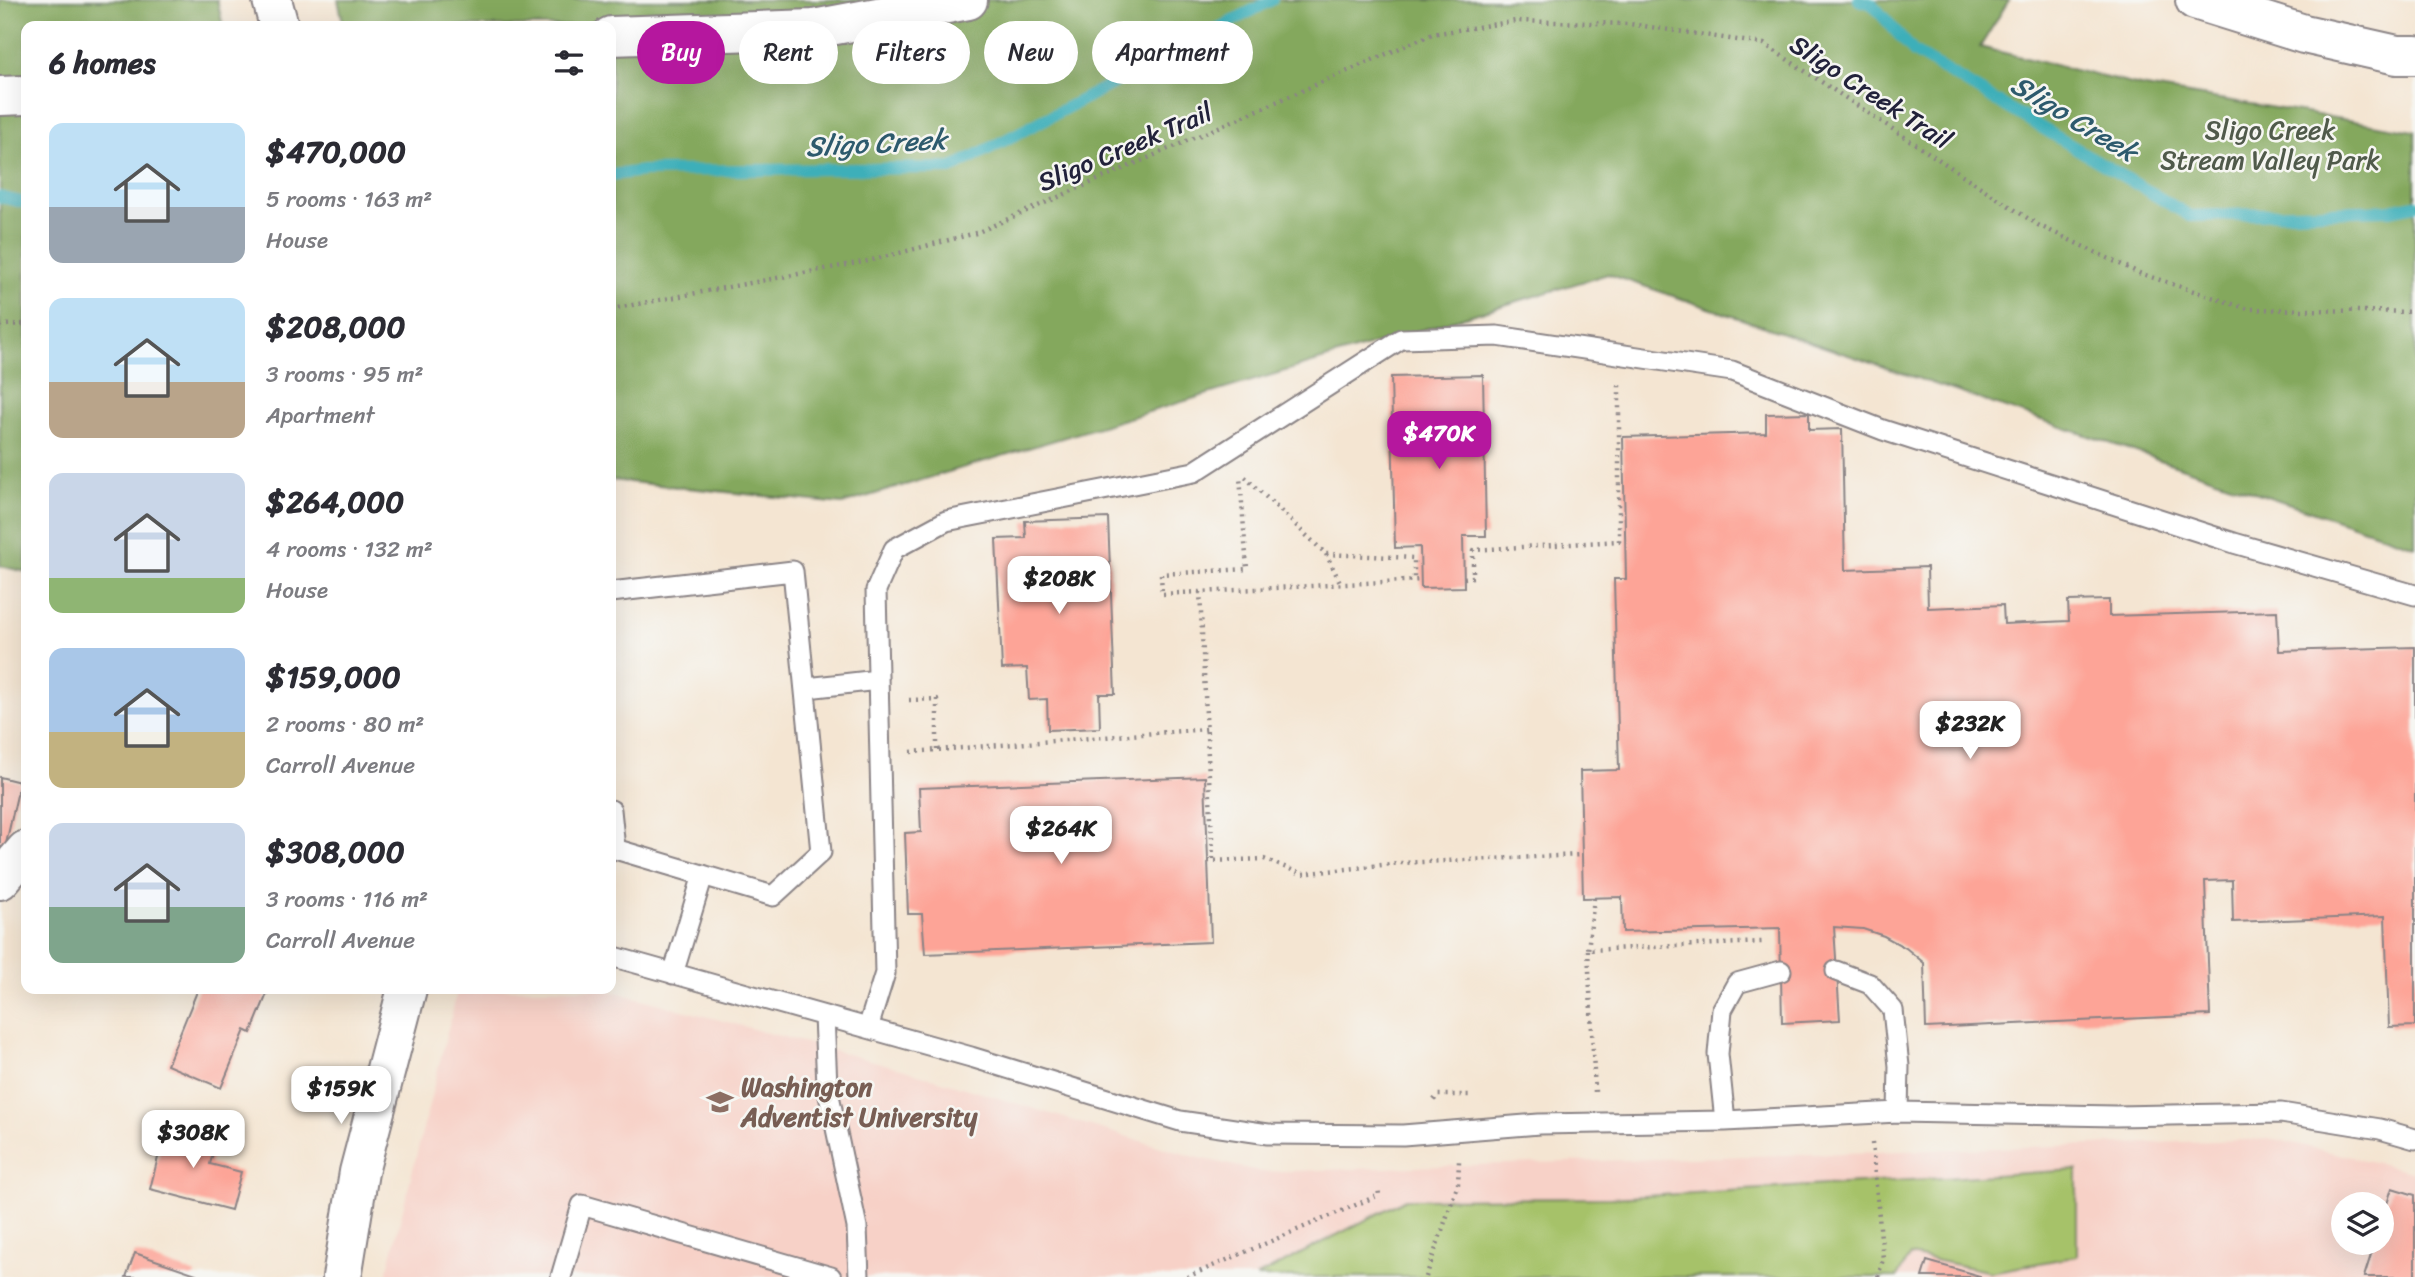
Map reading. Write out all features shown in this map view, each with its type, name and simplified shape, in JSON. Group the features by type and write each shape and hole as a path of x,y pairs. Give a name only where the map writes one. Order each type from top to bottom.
{"street":[{"path":"272,0 278,21"},
{"path":"616,36 814,29 968,0"},
{"path":"2195,0 2304,34 2397,55 2415,55"},
{"path":"0,96 21,95"},
{"path":"0,880 21,856"},
{"path":"342,1277 359,1172 406,994"}],"lane":[{"path":"868,1028 885,974 876,590 894,549 946,521 1194,472 1401,339 1497,336 1732,371 1883,430 2234,543 2415,594"},
{"path":"616,591 793,571 807,688 821,852 773,896 616,849"},
{"path":"807,688 878,680"},
{"path":"673,974 703,875"},
{"path":"616,957 868,1028 1180,1121 1268,1134 1403,1135 1539,1124 1725,1121 1898,1112 2115,1116 2281,1113 2380,1129 2415,1139"},
{"path":"1725,1121 1718,1054 1722,1010 1737,983 1781,971"},
{"path":"1836,971 1870,984 1893,1010 1899,1066 1898,1112"},
{"path":"824,1016 827,1086 857,1227 859,1277"},
{"path":"561,1277 582,1205 831,1277"}],"path":[{"name":"Sligo Creek Trail","path":"616,308 868,261 976,233 1432,33 1516,21 1630,24 1764,44 2038,225 2139,273 2248,309 2415,312"},
{"path":"0,325 21,324"},
{"path":"1464,578 1473,577 1473,550 1619,541 1619,354"},
{"path":"1340,584 1326,554 1240,471 1247,569 1161,574 1162,594 1421,580"},
{"path":"1326,554 1414,558 1414,581"},
{"path":"1200,592 1211,860 1264,859 1302,874 1400,863 1581,855"},
{"path":"878,702 937,699 937,751"},
{"path":"880,754 1207,729"},
{"path":"1594,898 1588,950 1595,1092"},
{"path":"1588,950 1770,942"},
{"path":"1741,949 1749,943"},
{"path":"1426,1277 1458,1185 1460,1129"},
{"path":"1872,1141 1883,1258 1878,1277"},
{"path":"1187,1277 1379,1195 1378,1187"}],"shaded area":[{"name":"Washington Adventist University","path":"616,992 888,1065 1191,1156 1262,1172 2275,1139 2415,1172 2415,1277 386,1277 457,994"}],"green space":[{"path":"0,0 217,0 222,21 21,21 21,571 0,566"},
{"name":"Sligo Creek Stream Valley Park","path":"338,0 2009,0 1980,47 2140,86 2415,131 2415,546 1608,274 842,504 616,481 616,21 343,21"},
{"path":"2077,1170 2077,1256 1991,1272 1910,1255 1897,1277 1256,1277 1406,1199 1611,1198"}],"building":[{"path":"1483,375 1486,536 1463,536 1464,587 1421,588 1420,547 1395,548 1391,377"},
{"path":"1809,413 1809,430 1842,429 1845,570 1927,567 1928,608 2003,605 2004,624 2069,621 2068,601 2109,600 2109,616 2277,611 2279,651 2415,647 2415,1026 2389,1027 2385,916 2233,922 2232,880 2205,881 2210,1015 1926,1028 1924,963 1906,948 1884,936 1863,929 1834,927 1840,1020 1782,1023 1780,928 1623,932 1622,897 1583,898 1580,771 1619,770 1614,579 1626,579 1623,437 1766,433 1766,414"},
{"path":"1108,518 1115,694 1099,694 1100,728 1048,730 1047,699 1029,700 1027,668 1002,669 996,539 1026,538 1025,521"},
{"path":"0,777 20,782 5,848 0,847"},
{"path":"1205,777 1211,942 925,954 922,914 908,914 905,833 921,832 919,788"},
{"path":"196,994 267,994 251,1033 245,1030 221,1088 167,1065"},
{"path":"166,1126 217,1139 210,1164 241,1172 231,1210 150,1189"},
{"path":"2392,1188 2415,1195 2415,1277 2364,1277 2371,1255 2394,1255 2394,1192 2391,1192"},
{"path":"135,1253 196,1274 194,1277 126,1277"},
{"path":"1927,1261 1980,1276 1980,1277 1922,1277"}],"waterway":[{"name":"Sligo Creek","path":"616,174 644,171 952,168 1272,0"},
{"name":"Sligo Creek","path":"1859,0 1872,4 1914,52 2190,216 2390,210 2415,205"},
{"name":"Sligo Creek","path":"0,197 21,202"}],"place":[{"name":"Washington Adventist University","path":"720,1102"}]}
